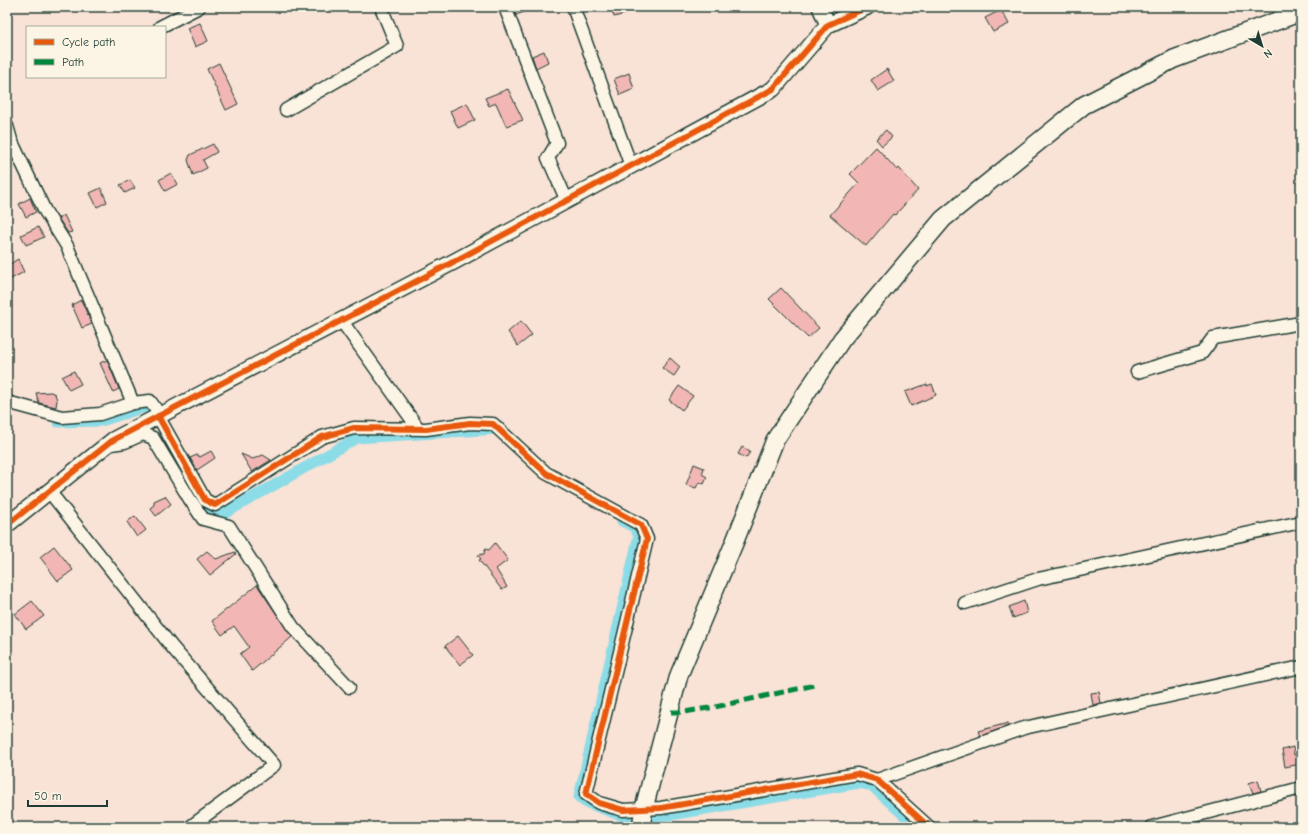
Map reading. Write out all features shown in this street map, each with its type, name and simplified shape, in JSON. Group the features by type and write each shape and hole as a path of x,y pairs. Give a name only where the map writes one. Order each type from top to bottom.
{"main road":[{"path":"641,827 644,808 679,675 775,440 842,339 943,219 1084,105 1174,59 1301,12"}],"street":[{"path":"162,26 199,7"},
{"path":"286,110 397,46 381,7"},
{"path":"505,7 557,143 548,158 567,201"},
{"path":"573,7 631,166"},
{"path":"820,7 828,25"},
{"path":"7,525 108,444 159,415 567,201 773,89 828,25 867,7"},
{"path":"8,133 45,211 67,246 132,402"},
{"path":"341,320 418,428"},
{"path":"1137,372 1202,353 1213,338 1301,323"},
{"path":"7,402 62,417 100,414 132,402 150,401 205,500 215,505 322,437 354,428 418,428 470,422 493,424 546,473 641,524 647,539 586,794 599,803 623,810 661,808 857,774 877,780 929,827"},
{"path":"108,444 125,442 143,434 153,438 189,498 204,519 229,526 293,627 349,688"},
{"path":"49,491 172,647 274,765 190,827"},
{"path":"965,603 1038,579 1301,522"},
{"path":"877,780 1024,728 1301,667"},
{"path":"1152,827 1301,788"}],"building":[{"path":"513,7 535,7 535,8 516,15"},
{"path":"611,7 622,7 625,14 614,17"},
{"path":"1001,10 1009,24 993,32 985,18"},
{"path":"200,23 208,41 195,47 187,28"},
{"path":"544,51 548,62 536,68 532,56"},
{"path":"219,63 238,104 226,110 207,69"},
{"path":"887,69 894,81 878,91 871,80"},
{"path":"629,73 634,89 620,95 614,79"},
{"path":"508,89 523,120 506,126 496,103 489,106 485,98"},
{"path":"467,103 475,120 458,128 450,111"},
{"path":"886,130 892,137 882,146 876,139"},
{"path":"213,144 217,152 203,160 207,168 193,175 188,160 190,155"},
{"path":"876,147 897,170 899,168 918,190 895,215 893,214 866,246 830,215 859,183 850,174"},
{"path":"171,173 178,184 165,191 159,180"},
{"path":"130,180 135,188 125,193 120,185"},
{"path":"101,188 107,202 97,207 90,193"},
{"path":"30,198 36,212 26,217 19,204"},
{"path":"64,215 72,232 68,233 58,218"},
{"path":"38,227 44,237 26,245 21,235"},
{"path":"18,259 24,272 7,281 7,266"},
{"path":"781,288 819,328 808,338 769,299"},
{"path":"81,300 92,324 82,328 72,305"},
{"path":"521,321 532,335 518,346 508,332"},
{"path":"670,358 680,367 674,376 662,368"},
{"path":"107,360 119,389 113,392 100,363"},
{"path":"74,371 81,384 69,390 62,377"},
{"path":"927,384 927,386 932,384 936,395 911,406 905,392"},
{"path":"679,386 693,396 682,410 669,400"},
{"path":"51,392 55,394 57,400 56,407 39,403 36,393"},
{"path":"742,447 750,452 746,458 738,454"},
{"path":"211,451 215,458 197,470 190,458 197,455 200,457"},
{"path":"241,454 253,459 263,455 271,460 252,472"},
{"path":"694,464 704,468 702,474 707,477 704,484 699,482 696,488 686,485"},
{"path":"165,496 171,504 156,516 150,508 154,505 154,501"},
{"path":"135,516 146,530 137,537 127,522"},
{"path":"495,543 508,560 496,569 507,587 502,590 479,560 481,559 478,555 484,554 485,549 489,550"},
{"path":"54,546 73,570 58,581 40,557"},
{"path":"207,551 216,559 235,552 236,554 210,575 197,559"},
{"path":"257,585 292,637 252,671 240,654 249,647 234,626 222,635 212,621"},
{"path":"32,601 44,616 26,629 15,614"},
{"path":"1024,601 1027,613 1013,618 1009,607"},
{"path":"458,636 473,655 460,665 445,646"},
{"path":"1099,692 1101,703 1093,705 1091,693"},
{"path":"1008,723 1008,726 980,736 978,731"},
{"path":"1293,747 1294,755 1301,754 1301,764 1285,767 1282,750"},
{"path":"1258,780 1261,791 1253,793 1249,783"}],"waterway":[{"path":"58,422 101,421 148,406 152,413"},
{"path":"198,494 213,520 357,438 498,429"},
{"path":"622,521 634,527 639,535 579,797 585,802 628,818 670,815 859,783 872,786 917,827"}],"marked path":[{"path":"671,712 684,712 715,707 815,685"}],"cycle path":[{"path":"7,525 113,440 457,260 773,89 828,25 867,7"},
{"path":"158,416 205,500 215,505 322,437 354,428 426,429 470,423 493,424 546,473 641,525 647,539 586,794 599,803 623,810 661,808 857,774 877,780 929,827"}]}
